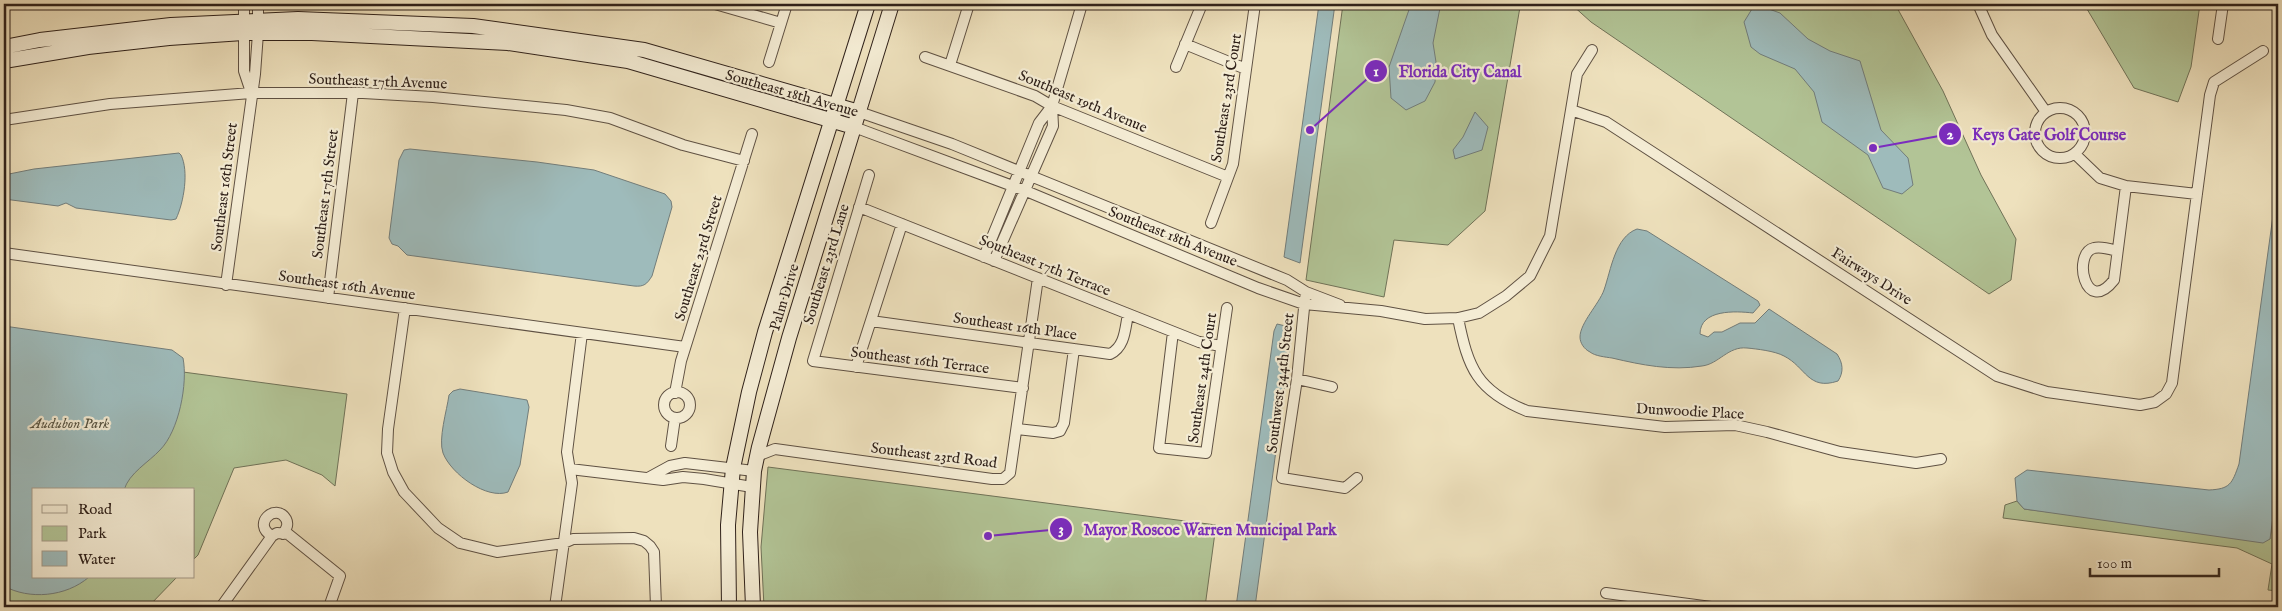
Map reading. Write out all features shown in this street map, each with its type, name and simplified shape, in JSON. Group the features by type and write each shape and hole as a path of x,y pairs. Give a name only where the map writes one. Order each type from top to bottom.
{"street":[{"name":"Southeast 16th Street","path":"244,4 244,71 251,93"},
{"name":"Southeast 16th Street","path":"226,284 251,93 258,27 258,4"},
{"path":"715,4 781,23"},
{"path":"769,62 787,4"},
{"name":"Palm Drive","path":"729,607 728,525 731,484 749,392 765,332 868,4"},
{"name":"Palm Drive","path":"753,607 750,532 752,487 757,456 786,347 892,4"},
{"path":"950,65 969,4"},
{"path":"994,261 1053,126 1052,106 1082,4"},
{"path":"1176,67 1202,4"},
{"name":"Southeast 23rd Court","path":"1211,223 1233,164 1255,4"},
{"path":"1978,4 1992,35 2046,112"},
{"path":"2218,39 2223,4"},
{"path":"4,61 88,47 258,27 298,19 472,26 621,46 673,58 859,112"},
{"path":"4,47 40,40 171,25 243,28"},
{"name":"Southeast 18th Avenue","path":"258,27 312,33 508,43 628,61 672,73 714,88 854,127 1026,191 1258,288 1304,304"},
{"path":"1185,44 1246,69"},
{"path":"1304,304 1381,311 1425,319 1458,318 1479,313 1506,296 1530,276 1550,236 1577,74 1592,50"},
{"name":"Fairways Drive","path":"1571,110 1606,122 1997,376 2047,392 2140,405 2156,402 2166,394 2172,383 2210,95 2214,82 2263,51"},
{"name":"Southeast 19th Avenue","path":"925,57 1035,96 1052,106 1228,177"},
{"name":"Southeast 17th Avenue","path":"4,120 110,104 251,93 352,93 433,97 574,112 610,118 683,145 744,161"},
{"name":"Southeast 17th Street","path":"328,298 352,93"},
{"path":"984,257 1039,123 1052,106"},
{"path":"2061,107 2076,112 2081,118 2086,133 2080,148 2075,154 2058,158 2042,151 2037,144 2036,126 2046,112 2061,107"},
{"name":"Southeast 18th Avenue","path":"859,112 952,144 1032,176 1287,280 1306,292"},
{"name":"Southeast 23rd Street","path":"675,392 685,347 752,134"},
{"path":"2075,154 2100,178 2126,186 2197,194"},
{"name":"Southeast 23rd Lane","path":"813,361 869,175"},
{"path":"2117,251 2100,247 2091,248 2086,254 2083,272 2084,281 2089,288 2098,291 2107,289 2114,280 2126,186"},
{"name":"Southeast 17th Terrace","path":"859,207 1199,342 1221,346"},
{"path":"856,367 902,224"},
{"name":"Southeast 16th Avenue","path":"4,253 685,347"},
{"name":"Southeast 23rd Road","path":"757,456 775,449 1003,479 1010,473 1038,278"},
{"path":"1306,292 1350,308"},
{"name":"Southwest 344th Street","path":"1306,292 1297,379 1282,478 1345,488 1357,478"},
{"path":"406,308 388,429 387,453 393,472 404,492 438,528 460,543 497,552 564,543 574,539 634,538 644,541 654,552 656,607"},
{"name":"Southeast 24th Court","path":"1173,332 1158,448 1206,453 1227,308"},
{"name":"Southeast 16th Place","path":"871,321 1110,354 1121,345 1128,314"},
{"name":"Dunwoodie Place","path":"1458,318 1470,366 1480,382 1513,405 1527,410 1665,427 1735,425 1840,452 1916,463 1941,459"},
{"path":"555,607 572,483 568,452 582,333"},
{"path":"1017,428 1053,433 1060,431 1064,422 1074,349"},
{"name":"Southeast 16th Terrace","path":"813,361 1022,388"},
{"path":"1297,379 1332,386"},
{"path":"675,392 687,397 690,405 684,416 675,418 668,414 665,403 668,396 675,392"},
{"path":"671,446 675,418"},
{"path":"762,437 775,449"},
{"path":"647,478 670,466 685,463 754,471"},
{"path":"570,469 663,480 683,477 752,487"},
{"path":"272,536 266,531 264,524 267,517 274,513 281,514 286,520 287,528 283,534"},
{"path":"220,607 272,536 277,533 288,534 340,576 329,607"},
{"path":"1606,593 1638,602 1711,607"}],"green space":[{"path":"1343,4 1524,4 1520,7 1485,211 1448,245 1394,240 1384,297 1306,280"},
{"path":"1571,4 1895,4 1943,91 1981,175 2016,239 2011,280 1989,294 1591,22"},
{"path":"2084,4 2200,4 2191,67 2178,102 2134,88"},
{"name":"Audubon Park","path":"4,348 347,394 335,486 322,475 286,460 234,468 198,555 195,558 195,488 32,488 32,578 176,578 148,607 4,607"},
{"path":"768,467 1216,525 1205,607 764,607 761,547"},
{"path":"2278,480 2278,591 2268,590 2272,564 2237,548 2003,518 2005,505 2017,501 2024,509 2270,539"}],"water":[{"path":"1319,4 1335,4 1300,263 1284,257"},
{"path":"1411,4 1438,4 1440,8 1433,43 1436,62 1435,82 1425,101 1406,110 1391,98 1389,67"},
{"path":"1755,4 1780,13 1808,39 1830,51 1860,61 1881,130 1908,158 1913,185 1902,194 1883,188 1868,155 1822,122 1814,92 1795,69 1760,54 1751,47 1744,22"},
{"path":"1475,112 1488,127 1482,150 1455,159 1453,150 1463,137"},
{"path":"410,149 594,170 665,194 671,201 672,207 652,276 645,284 634,286 407,255 398,246 392,244 389,238 399,160 404,150"},
{"path":"179,153 185,169 185,178 183,195 176,219 171,220 76,208 66,203 58,206 4,199 4,175 34,169"},
{"path":"2278,179 2278,480 2270,539 2263,543 2024,509 2017,501 2015,478 2027,470 2209,490 2226,487 2232,481 2239,464"},
{"path":"1637,229 1647,231 1758,301 1760,305 1753,313 1729,312 1712,316 1702,326 1700,334 1708,337 1714,332 1722,332 1740,323 1755,323 1769,309 1837,354 1842,368 1838,381 1820,383 1808,376 1784,356 1756,349 1740,348 1729,352 1708,365 1679,368 1634,363 1597,355 1588,351 1580,339 1583,326 1604,290 1619,247 1630,233"},
{"path":"1277,324 1290,327 1292,331 1255,607 1236,607 1274,331"},
{"path":"4,326 172,350 183,358 183,393 172,431 167,442 130,478 125,488 32,488 32,578 88,578 70,589 47,594 25,593 4,586"},
{"path":"460,389 527,400 529,407 520,465 508,492 490,492 480,489 462,477 447,461 443,453 442,432 449,395 453,391"}],"place":[{"name":"Florida City Canal","path":"1310,130"},
{"name":"Keys Gate Golf Course","path":"1873,148"},
{"name":"Mayor Roscoe Warren Municipal Park","path":"988,536"}]}
